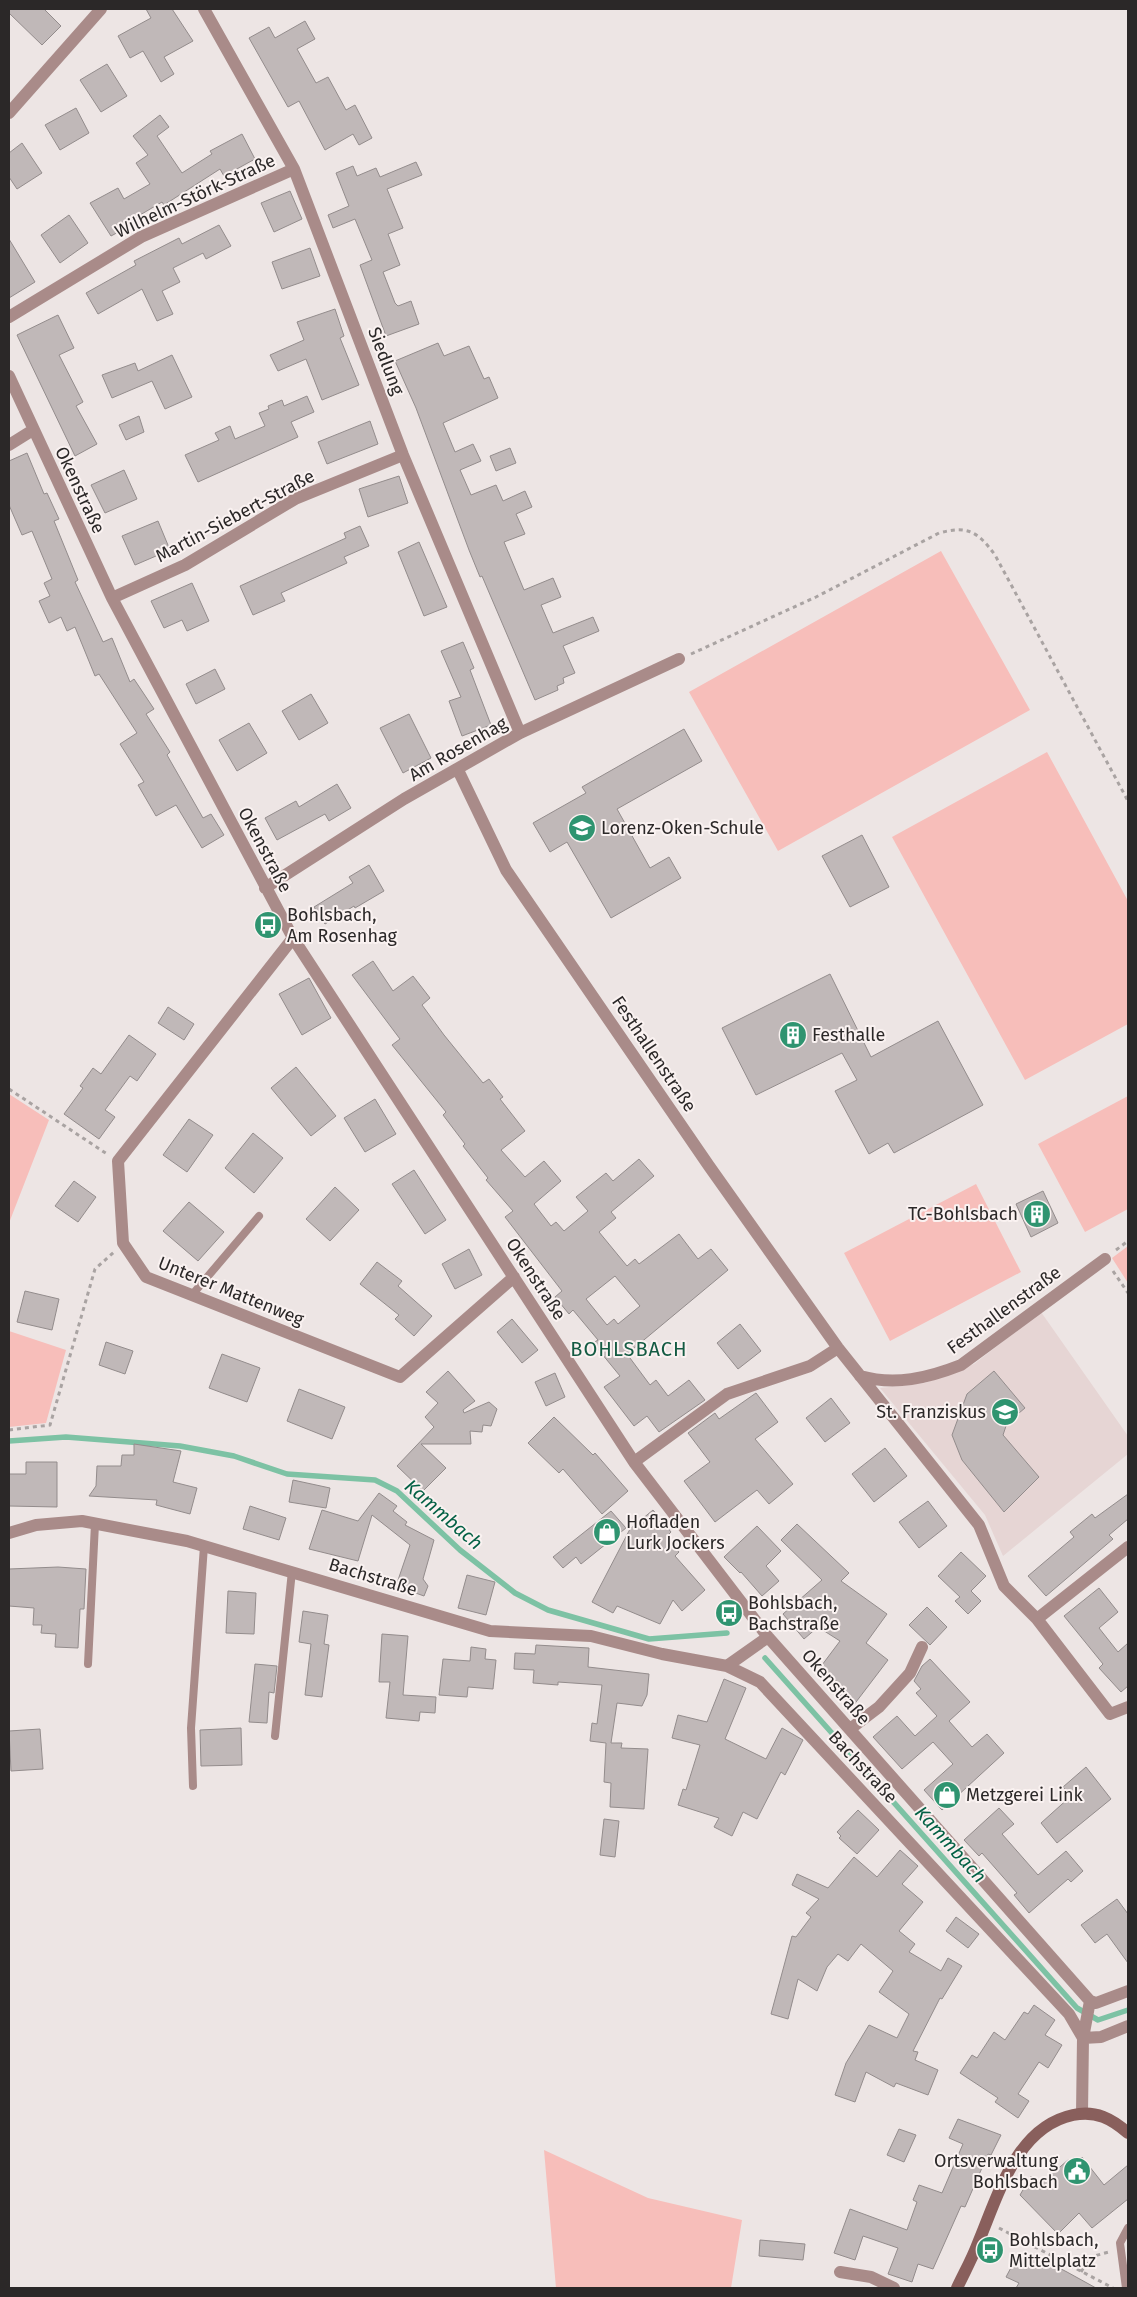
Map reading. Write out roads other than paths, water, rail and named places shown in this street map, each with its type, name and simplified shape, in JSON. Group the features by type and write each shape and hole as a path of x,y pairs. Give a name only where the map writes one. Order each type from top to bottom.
{"street":[{"path":"9,113 101,9"},
{"name":"Siedlung","path":"204,9 294,169 402,455 520,733"},
{"name":"Wilhelm-Störk-Straße","path":"9,317 141,237 294,169"},
{"name":"Okenstraße","path":"9,376 112,598 292,938 634,1462 768,1636 1090,2001"},
{"path":"9,445 33,430"},
{"name":"Martin-Siebert-Straße","path":"112,598 185,565 295,499 402,455"},
{"name":"Am Rosenhag","path":"265,888 404,799 520,733 679,659"},
{"name":"Festhallenstraße","path":"458,770 506,870 709,1166 838,1348 979,1525 1004,1586 1037,1619 1110,1714 1128,1707"},
{"name":"Unterer Mattenweg","path":"292,938 118,1161 123,1243 146,1277 400,1377 514,1277"},
{"name":"Festhallenstraße","path":"860,1376 878,1382 897,1382 938,1374 961,1365 1105,1259"},
{"path":"634,1462 727,1394 810,1366 838,1348"},
{"name":"Bachstraße","path":"9,1533 36,1526 82,1522 187,1541 490,1631 591,1636 662,1654 727,1666 760,1682 1084,2032"},
{"path":"1037,1619 1128,1547"},
{"path":"727,1666 768,1636"},
{"path":"850,1729 879,1707 910,1673 922,1647"},
{"path":"1082,2113 1084,2032 1090,2001 1096,2003 1128,1991"},
{"path":"1084,2032 1101,2037 1128,2026"},
{"path":"958,2288 1006,2175 1037,2133 1059,2118 1082,2113 1100,2115 1117,2124 1128,2133"},
{"path":"840,2272 870,2277 894,2288"}],"lane":[{"path":"192,1295 259,1216"},
{"path":"88,1664 95,1524"},
{"path":"193,1786 191,1728 204,1546"},
{"path":"275,1736 292,1571"},
{"path":"1126,2288 1126,2273 1120,2243 1128,2228"}],"waterway":[{"name":"Kammbach","path":"9,1441 66,1437 180,1446 234,1456 287,1474 375,1480 397,1491 460,1550 515,1593 548,1610 649,1639 727,1633"},
{"name":"Kammbach","path":"765,1658 1077,2008 1098,2020 1128,2010"}],"place":[{"name":"Lorenz-Oken-Schule","path":"582,828"},
{"name":"Bohlsbach, Am Rosenhag","path":"268,925"},
{"name":"Festhalle","path":"793,1035"},
{"name":"TC-Bohlsbach","path":"1037,1214"},
{"name":"St. Franziskus","path":"1005,1412"},
{"name":"Hofladen Lurk Jockers","path":"607,1532"},
{"name":"Bohlsbach, Bachstraße","path":"729,1613"},
{"name":"Metzgerei Link","path":"947,1795"},
{"name":"Ortsverwaltung Bohlsbach","path":"1077,2171"},
{"name":"Bohlsbach, Mittelplatz","path":"990,2250"}],"district":[{"name":"BOHLSBACH","path":"629,1349"}]}
